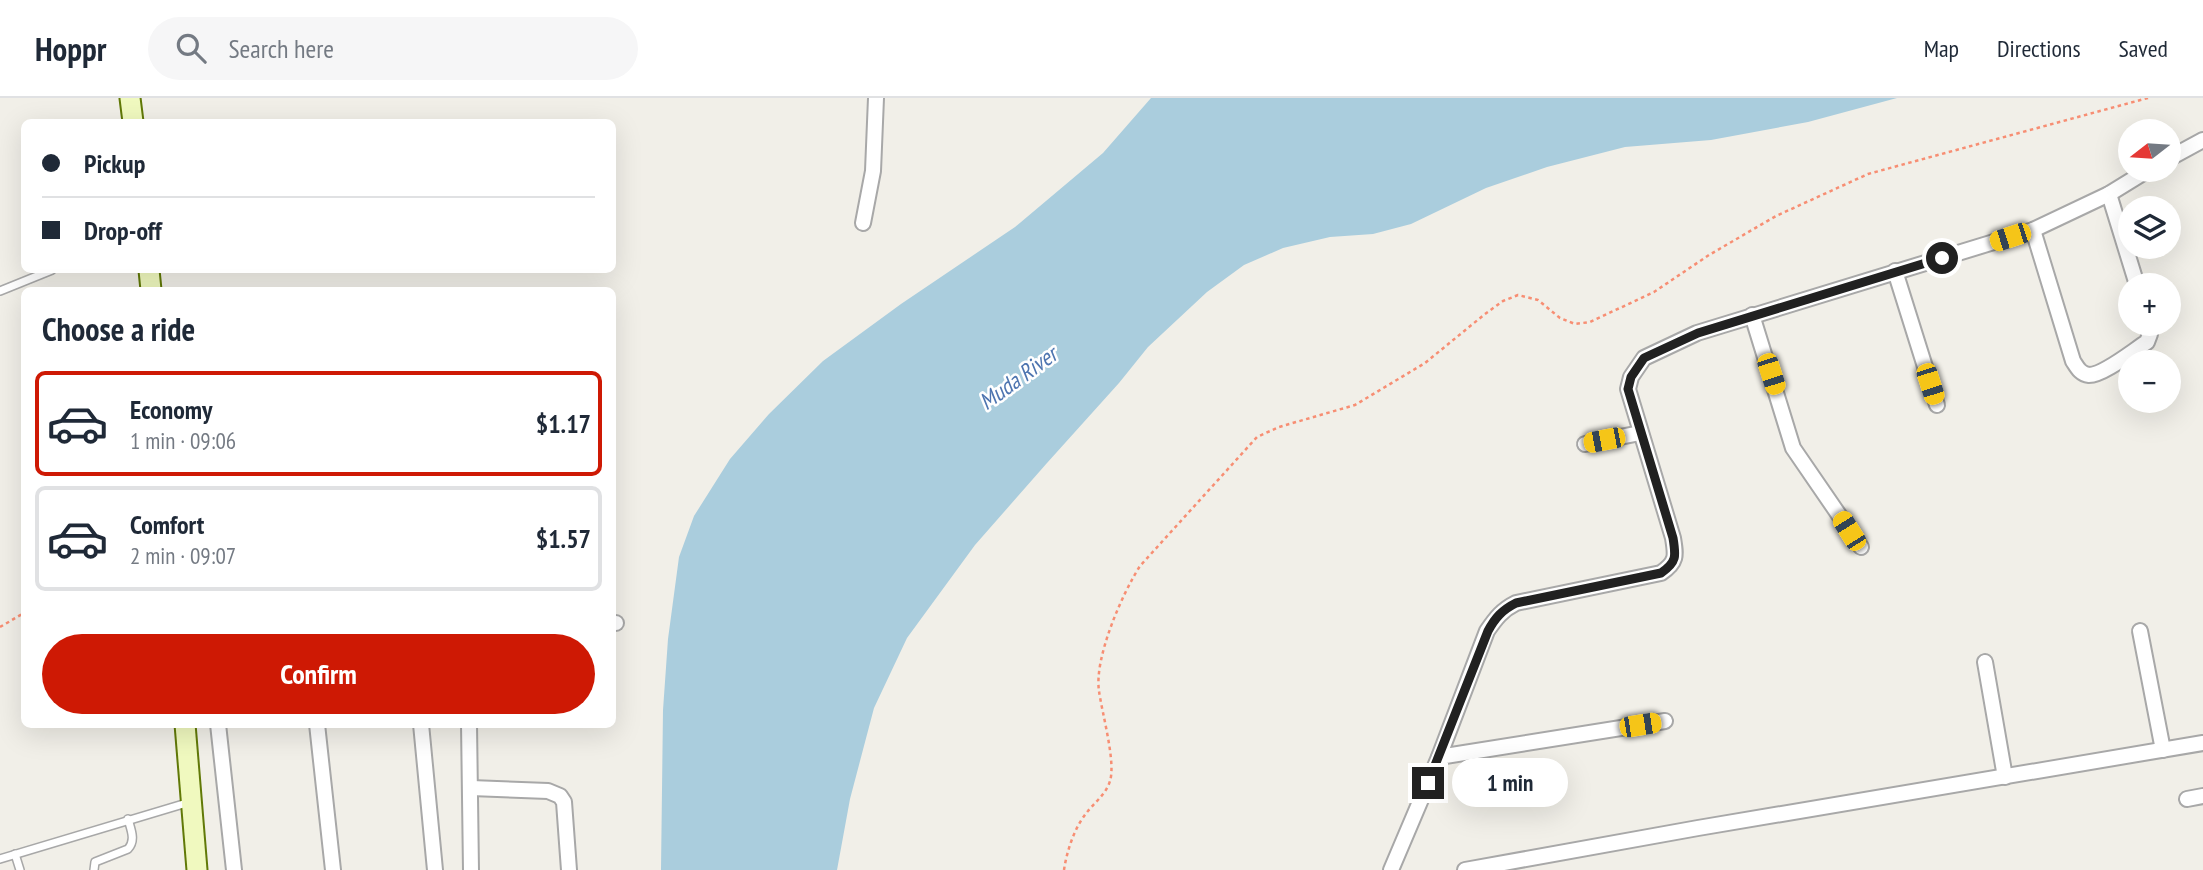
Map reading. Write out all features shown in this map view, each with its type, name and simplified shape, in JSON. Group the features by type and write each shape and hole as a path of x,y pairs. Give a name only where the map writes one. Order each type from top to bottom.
{"main road":[{"path":"130,98 133,119"},
{"path":"185,728 197,870"}],"street":[{"path":"863,223 873,171 876,98"},
{"path":"2181,152 2203,140"},
{"path":"1391,870 1488,631 1496,618 1516,603 1661,573 1671,566 1675,555 1673,538 1628,389 1631,377 1644,358 1698,333 1752,315 2033,230 2128,182"},
{"path":"2109,194 2133,273"},
{"path":"2033,230 2073,361 2079,371 2088,375 2101,372 2147,342 2149,336"},
{"path":"1895,271 1937,405"},
{"path":"1752,315 1796,454 1861,547"},
{"path":"1585,444 1640,433"},
{"path":"2140,631 2163,750"},
{"path":"1985,662 2005,776"},
{"path":"1439,757 1665,721"},
{"path":"218,728 234,870"},
{"path":"317,728 333,870"},
{"path":"421,728 435,870"},
{"path":"469,728 471,870"},
{"path":"1465,870 1724,823 2203,743"},
{"path":"471,788 548,790 561,796 564,802 569,870"},
{"path":"2187,799 2203,796"}],"lane":[{"path":"0,291 44,273"},
{"path":"0,859 191,802"},
{"path":"94,870 95,862 128,849 131,845 133,840 128,819"},
{"path":"15,854 20,870"}],"path":[{"path":"1064,870 1080,822 1100,799 1111,779 1097,678 1127,586 1140,566 1257,437 1279,427 1355,405 1425,363 1485,314 1503,301 1518,295 1538,300 1560,318 1575,324 1590,322 1654,292 1709,255 1776,216 1868,174 2148,98"},
{"path":"0,627 21,615"}],"water":[{"name":"Muda River","path":"1151,98 1897,98 1808,122 1711,140 1625,147 1547,167 1486,188 1411,224 1373,234 1330,237 1283,248 1244,265 1207,292 1148,347 975,545 907,638 874,708 850,799 837,870 661,870 663,710 668,639 679,557 694,516 730,459 769,414 823,361 901,304 1015,227 1103,153"}],"route":[{"path":"1428,783 1488,631 1505,609 1516,603 1661,573 1671,566 1675,555 1673,538 1628,389 1631,377 1644,358 1698,333 1942,258"}]}
